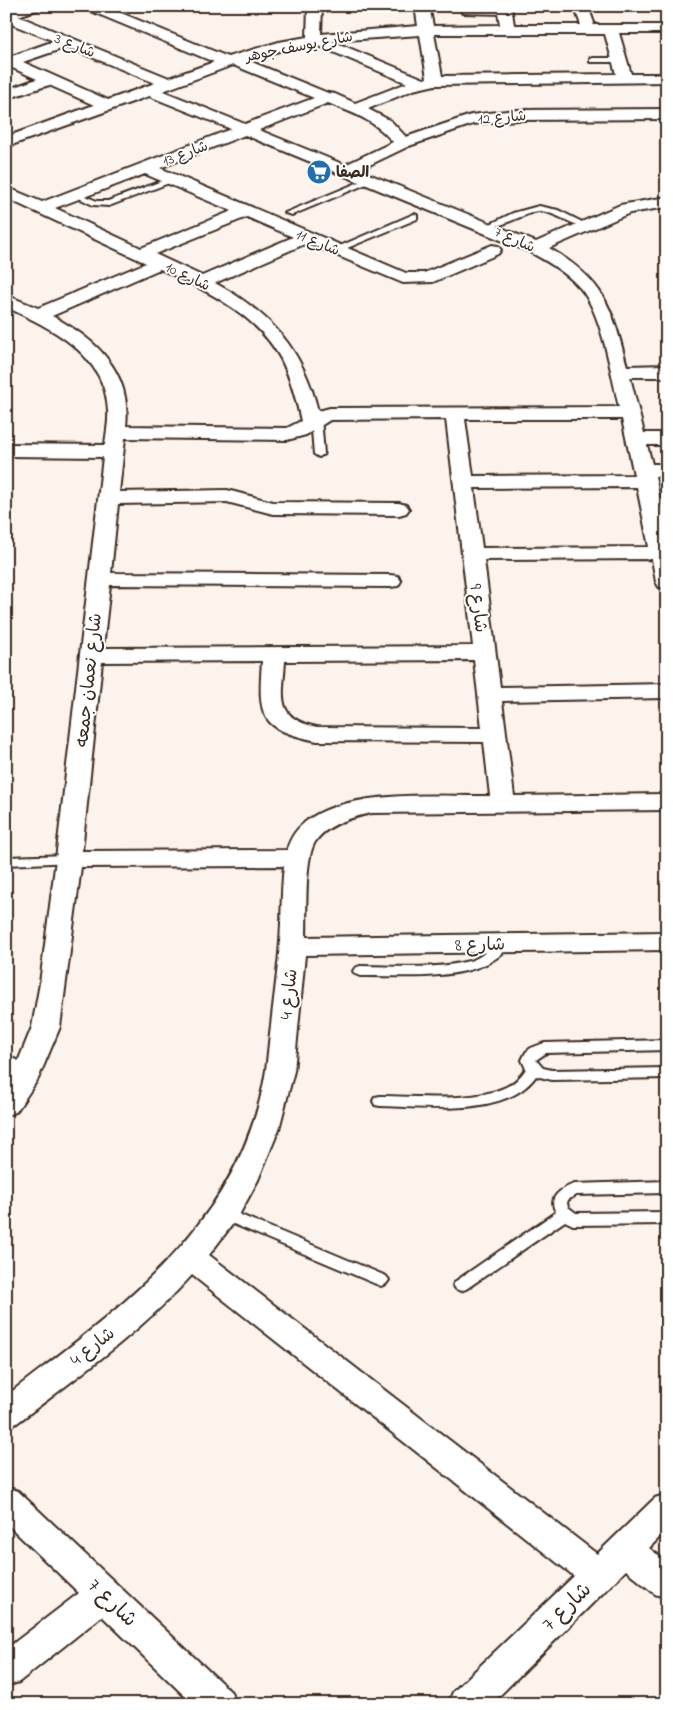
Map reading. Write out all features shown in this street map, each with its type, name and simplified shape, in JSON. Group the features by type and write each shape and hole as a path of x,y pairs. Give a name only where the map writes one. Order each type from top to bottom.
{"street":[{"name":"شارع 3","path":"34,6 12,14 10,18 168,83"},
{"path":"91,6 230,61 357,108 386,124 404,143"},
{"path":"315,6 314,39 428,82"},
{"path":"422,6 428,82"},
{"path":"581,6 586,23"},
{"path":"504,9 508,29"},
{"path":"611,29 625,78"},
{"name":"شارع يوسف جوهر","path":"6,142 230,61 314,39 368,33 425,30 667,29"},
{"path":"67,42 13,62 16,66 107,105"},
{"path":"357,108 428,82 475,79 667,78"},
{"path":"475,79 484,118"},
{"path":"6,95 49,80"},
{"name":"شارع 7","path":"148,90 536,248 570,270 584,282 598,301 631,413 644,476 661,542 667,582"},
{"name":"شارع 13","path":"49,205 330,97"},
{"name":"شارع 12","path":"347,170 404,143 457,124 484,118 516,115 667,114"},
{"name":"شارع 11","path":"146,168 403,278 427,278 492,250"},
{"path":"6,178 49,205"},
{"name":"شارع 10","path":"6,192 49,205 141,254 202,282 258,318 284,348 302,380 313,420"},
{"path":"536,248 636,207 667,202"},
{"path":"636,207 659,218"},
{"path":"141,254 247,211"},
{"path":"202,282 307,237"},
{"path":"38,315 160,263"},
{"name":"شارع نعمان جمعه","path":"6,300 38,315 74,336 98,359 113,384 118,412 69,859 46,1027 28,1072 6,1104"},
{"path":"619,372 667,371"},
{"path":"6,450 115,442 287,434 303,430 313,420 330,414 631,413"},
{"name":"شارع 9","path":"455,414 503,802"},
{"path":"636,439 667,439"},
{"path":"463,482 644,476 667,470"},
{"path":"109,498 227,496 273,508 399,509"},
{"path":"472,554 661,542"},
{"path":"99,579 390,581"},
{"path":"91,655 485,652"},
{"path":"274,654 271,708 276,718 285,726 300,732 317,734 494,735"},
{"path":"490,694 667,691"},
{"name":"شارع 4","path":"6,1414 118,1326 156,1292 190,1257 224,1214 248,1173 269,1117 278,1082 293,946 298,858 304,839 320,822 344,811 372,805 503,802 667,802"},
{"path":"69,859 298,858"},
{"name":"شارع 8","path":"293,946 667,941"},
{"path":"190,1257 598,1575"},
{"name":"شارع 7","path":"6,1501 218,1704"},
{"name":"شارع 7","path":"466,1704 667,1508"},
{"path":"625,1549 667,1583"},
{"path":"6,1670 104,1594"}],"lane":[{"path":"464,12 504,9"},
{"path":"593,60 620,60"},
{"path":"77,195 96,203 109,204 174,180"},
{"path":"289,214 372,180"},
{"path":"488,227 534,210 542,209 551,210 586,226"},
{"path":"337,249 414,217"},
{"path":"313,420 319,454"},
{"path":"6,861 69,859"},
{"path":"360,970 453,969 470,966 484,961 504,943"},
{"path":"667,1045 544,1048 535,1051 530,1057 529,1064 533,1069 542,1074 552,1075 667,1073"},
{"path":"6,1060 28,1072"},
{"path":"380,1102 479,1100 497,1097 513,1090 525,1081 533,1069"},
{"path":"667,1187 574,1190 565,1193 560,1199 559,1207 564,1214 573,1219 667,1218"},
{"path":"224,1214 381,1280"},
{"path":"461,1285 564,1214"}],"place":[{"name":"الصفا","path":"319,172"}]}
